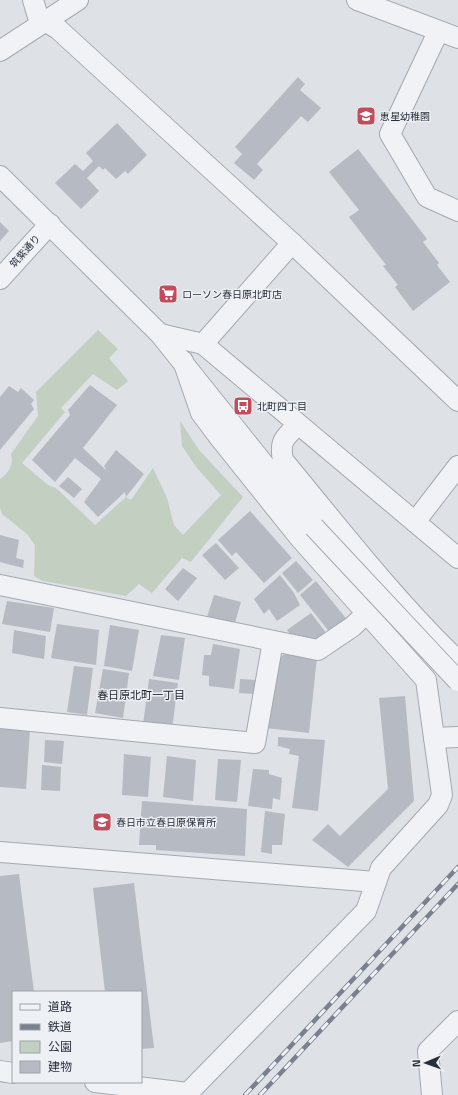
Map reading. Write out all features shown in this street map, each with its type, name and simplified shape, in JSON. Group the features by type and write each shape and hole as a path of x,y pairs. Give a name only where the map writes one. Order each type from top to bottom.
{"street":[{"path":"33,0 38,17 46,20 58,29 292,243 458,401"},
{"path":"0,51 78,0"},
{"path":"358,0 438,32 458,38"},
{"path":"438,32 390,134 427,197 458,211"},
{"path":"0,176 160,334 314,527 458,682"},
{"name":"筑紫通り","path":"0,279 50,224"},
{"path":"203,344 292,243"},
{"path":"160,334 203,344 458,558"},
{"path":"102,1083 187,1094 366,910 380,868 438,805 442,795 426,680 299,537 201,413 183,361"},
{"path":"298,425 285,437 281,448 283,460 361,555 434,638 458,661"},
{"path":"415,522 458,466"},
{"path":"0,585 318,650 352,627 366,614"},
{"path":"409,661 434,638"},
{"path":"0,718 255,743 273,641"},
{"path":"434,738 458,737"},
{"path":"0,852 376,882"},
{"path":"432,1095 428,1051 458,1021"},
{"path":"0,1071 12,1073"}],"green space":[{"path":"98,330 118,349 109,358 128,381 117,390 93,374 61,408 65,412 22,463 48,485 56,488 95,525 126,497 131,500 153,468 167,498 174,525 183,535 221,495 197,468 182,446 180,421 199,450 243,497 191,562 182,558 152,593 139,584 126,596 43,581 34,576 35,545 27,534 2,514 0,507 0,479 10,468 12,462 11,454 38,416 36,392"}],"building":[{"path":"298,77 305,84 300,90 321,108 308,122 301,116 257,164 263,170 254,180 234,163 242,154 235,147"},
{"path":"117,123 147,155 128,174 125,171 116,179 105,168 103,170 99,166 87,178 99,191 81,209 55,183 75,164 83,171 93,161 86,153"},
{"path":"358,149 427,239 423,242 439,263 437,265 450,282 413,311 395,287 398,285 383,266 386,265 349,217 359,210 329,172"},
{"path":"0,222 9,231 0,241"},
{"path":"90,385 117,405 83,448 107,471 104,466 116,450 144,474 126,497 125,492 98,517 84,502 101,479 75,458 55,482 32,460 70,415 68,410"},
{"path":"9,386 18,392 21,388 34,400 31,404 34,409 0,450 0,397"},
{"path":"68,477 82,489 74,498 59,486"},
{"path":"250,511 292,558 264,583 236,552 232,556 218,540"},
{"path":"0,535 19,540 16,558 24,560 23,568 0,562"},
{"path":"216,543 239,568 225,580 202,555"},
{"path":"296,561 313,580 298,593 282,573"},
{"path":"183,568 197,578 178,601 165,589"},
{"path":"280,575 294,593 300,605 277,621 269,609 264,614 254,599"},
{"path":"316,581 348,621 331,634 300,595"},
{"path":"214,595 241,602 234,626 207,617"},
{"path":"7,601 54,608 50,632 2,624"},
{"path":"311,613 327,634 313,646 303,636 295,641 287,630"},
{"path":"57,624 99,630 96,665 51,658"},
{"path":"110,625 139,630 132,671 104,666"},
{"path":"14,630 46,636 44,659 12,653"},
{"path":"161,635 185,638 179,680 153,676"},
{"path":"213,644 240,649 234,689 209,686 209,676 202,675 204,655 211,655"},
{"path":"285,654 317,657 309,733 266,728 273,660"},
{"path":"74,666 93,668 87,715 67,712"},
{"path":"103,669 129,673 123,718 95,713"},
{"path":"149,679 178,683 172,729 143,725"},
{"path":"240,679 256,680 254,694 239,693"},
{"path":"405,696 414,801 348,867 312,840 328,824 340,836 388,789 379,698"},
{"path":"0,728 30,730 26,789 0,787"},
{"path":"278,737 325,740 318,811 292,808 299,756 289,754 290,749 278,746"},
{"path":"45,740 64,741 62,764 44,762"},
{"path":"124,754 151,757 148,797 122,795"},
{"path":"167,756 196,760 193,801 163,797"},
{"path":"218,759 241,760 237,802 215,800"},
{"path":"42,765 61,767 60,791 41,790"},
{"path":"253,769 269,770 269,774 282,778 280,800 273,798 272,809 248,806"},
{"path":"142,801 247,809 245,856 156,850 156,845 139,845"},
{"path":"265,811 285,814 282,845 272,845 272,854 261,852"},
{"path":"19,874 34,991 12,991 12,1041 0,1043 0,876"},
{"path":"134,883 154,1048 142,1049 142,991 105,991 93,888"}],"railway":[{"path":"245,1095 458,867"},
{"path":"260,1095 458,884"}],"place":[{"name":"恵星幼稚園","path":"366,116"},
{"name":"ローソン春日原北町店","path":"168,294"},
{"name":"北町四丁目","path":"243,406"},
{"name":"春日市立春日原保育所","path":"102,822"}],"district":[{"name":"春日原北町一丁目","path":"141,695"}]}
